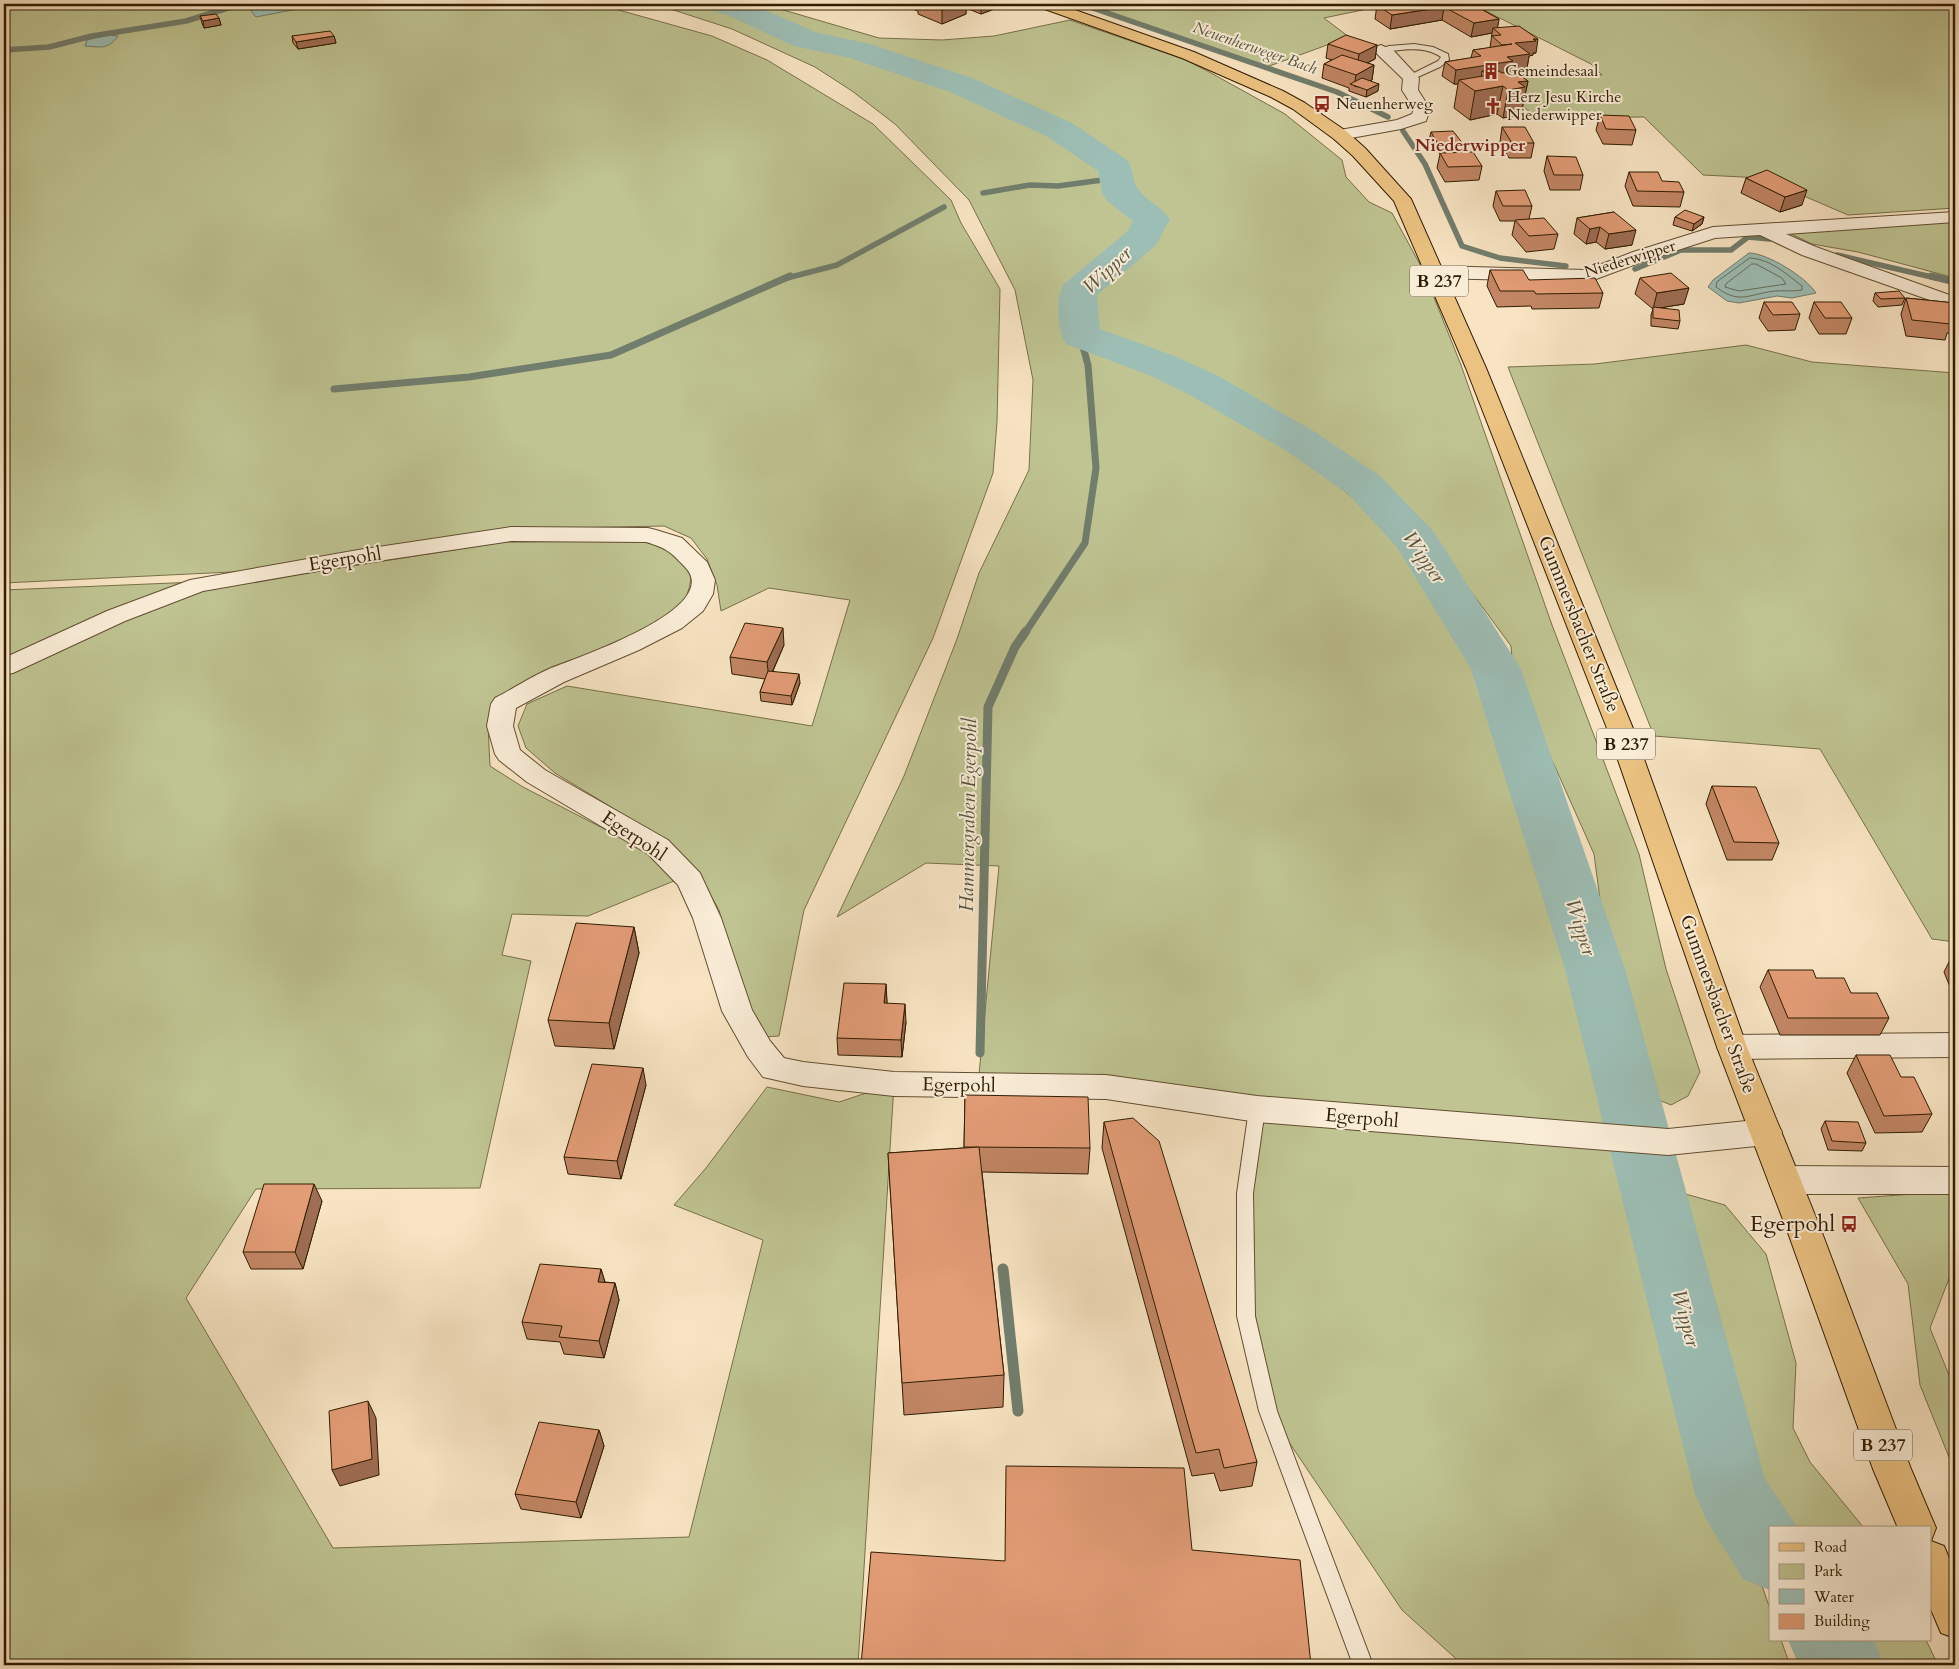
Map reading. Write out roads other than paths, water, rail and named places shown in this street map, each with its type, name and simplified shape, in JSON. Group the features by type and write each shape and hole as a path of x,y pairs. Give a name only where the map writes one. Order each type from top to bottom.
{"main road":[{"name":"Gummersbacher Straße","path":"1044,4 1188,55 1243,78 1299,106 1340,135 1359,152 1402,199 1436,272 1508,446 1621,731 1732,1047 1766,1132 1892,1469 1916,1526"},
{"path":"1932,1564 1955,1619"}],"street":[{"path":"1340,135 1401,124 1420,117 1422,109 1410,90 1411,78 1388,54 1381,50"},
{"name":"Niederwipper","path":"1436,272 1588,276 1640,256 1713,233 1955,217"},
{"name":"Niederwipper","path":"1762,230 1809,251 1955,303"},
{"name":"Egerpohl","path":"4,667 116,616 198,585 358,557 511,534 648,535 674,543 699,567 703,580 701,594 694,606 673,623 630,645 554,676 504,704 500,726 508,754 536,776 658,848 690,880 707,918 738,1011 758,1049 774,1068 803,1074 894,1084 1106,1087 1257,1109 1668,1142 1766,1132"},
{"path":"1732,1047 1955,1044"},
{"path":"1784,1180 1955,1181"}],"lane":[{"path":"1381,50 1415,45 1427,46 1445,56 1445,60 1440,64 1411,78"},
{"path":"1257,1109 1245,1193 1246,1316 1268,1411 1363,1665"}],"water":[{"path":"258,4 296,4 300,7 256,17 249,8"},
{"path":"107,35 118,36 107,46 85,46 87,40"},
{"path":"1749,253 1775,261 1804,280 1816,293 1792,298 1777,296 1739,303 1727,301 1708,287 1713,280"}],"waterway":[{"path":"4,50 49,47 92,36 186,21 241,4"},
{"name":"Wipper","path":"721,4 738,9 805,39 859,51 961,85 1060,130 1115,167 1120,193 1152,219 1143,237 1078,292 1080,336 1163,366 1205,386 1300,441 1364,485 1416,540 1496,669 1595,969 1732,1494 1769,1551"},
{"name":"Neuenherweger Bach","path":"1081,4 1337,92 1388,117"},
{"name":"Neuenherweger Bach","path":"1403,131 1425,164 1462,246 1500,258 1566,266"},
{"path":"983,193 1030,185 1058,186 1117,178"},
{"path":"787,278 837,265 944,207"},
{"name":"Neuenherweger Bach","path":"1635,269 1681,250 1731,250 1748,237 1770,239"},
{"name":"Neuenherweger Bach","path":"1837,255 1936,278"},
{"path":"334,389 469,377 611,355 790,276"},
{"name":"Neuenherweger Bach","path":"1931,276 1955,282"},
{"name":"Hammergraben Egerpohl","path":"1025,633 1085,543 1096,468 1088,365 1080,336"},
{"name":"Hammergraben Egerpohl","path":"980,1053 988,707 1015,647 1026,631"},
{"name":"Hammergraben Egerpohl","path":"1003,1269 1018,1411"},
{"name":"Wipper","path":"1829,1642 1844,1665"}],"place":[{"name":"Gemeindesaal","path":"1491,71"},
{"name":"Neuenherweg","path":"1322,104"},
{"name":"Herz Jesu Kirche Niederwipper","path":"1493,106"},
{"name":"Egerpohl","path":"1849,1224"}],"district":[{"name":"Niederwipper","path":"1470,145"}]}
